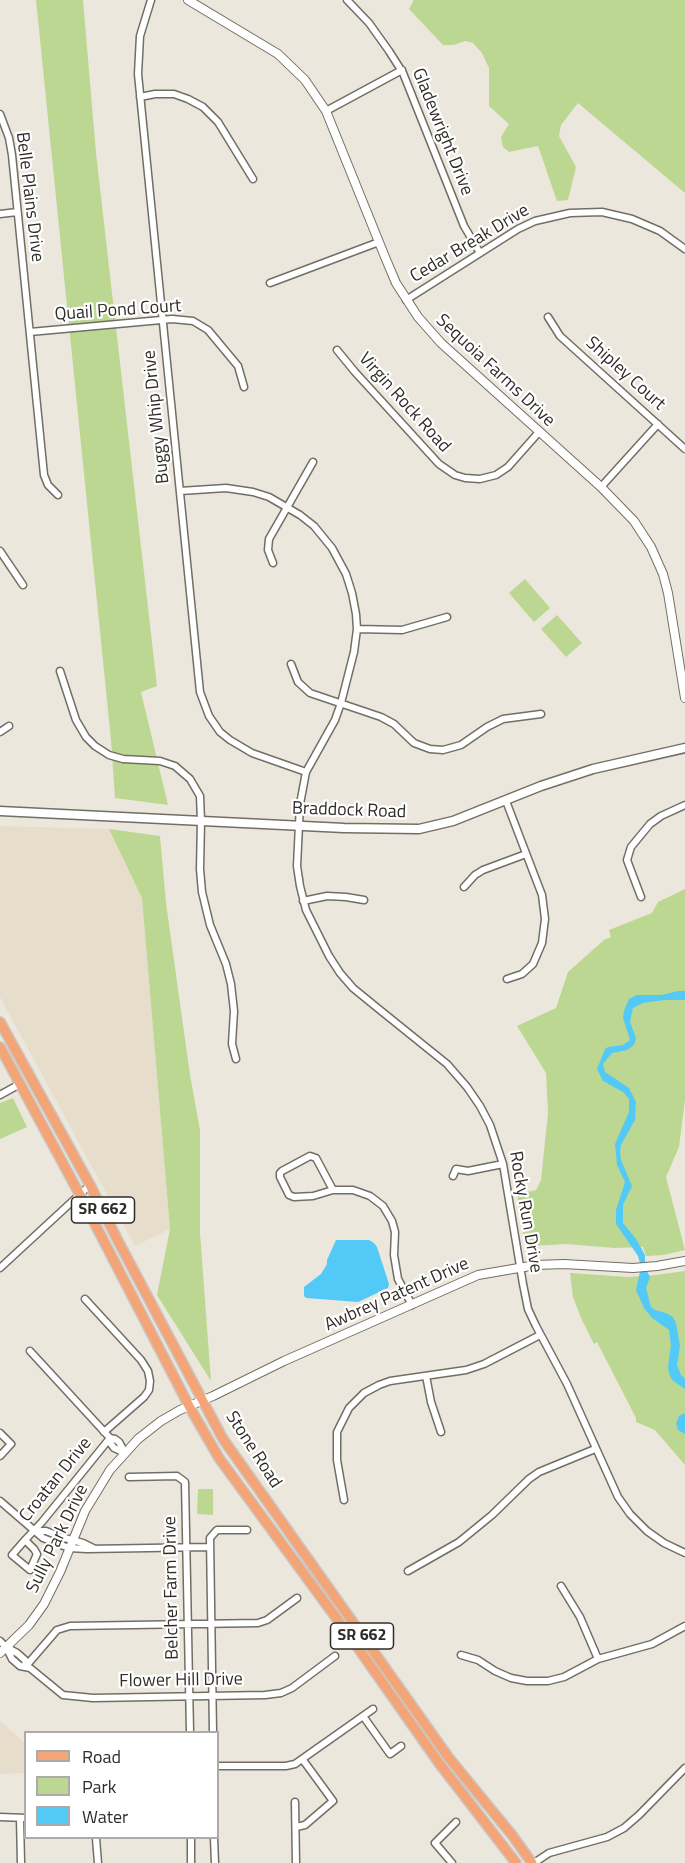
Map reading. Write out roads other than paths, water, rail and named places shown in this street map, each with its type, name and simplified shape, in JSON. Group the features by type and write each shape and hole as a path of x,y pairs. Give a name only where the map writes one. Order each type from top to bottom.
{"main road":[{"name":"Braddock Road","path":"0,811 399,830 419,829 453,821 541,786 593,769 685,748"},
{"name":"Stone Road","path":"0,1022 90,1185 232,1454 449,1758 533,1863"},
{"name":"Stone Road","path":"0,1047 80,1195 189,1406 219,1458 439,1763 516,1863"}],"street":[{"name":"Buggy Whip Drive","path":"152,0 144,21 138,50 140,97 200,686 207,711 220,732 239,747 306,772"},
{"name":"Sequoia Farms Drive","path":"188,0 278,54 305,80 326,111 396,283 418,317 441,343 601,487 634,521 657,560 668,593 683,671 685,699"},
{"name":"Gladewright Drive","path":"347,0 369,23 402,70 464,226 480,253"},
{"path":"326,111 402,70"},
{"path":"140,97 174,94 203,107 218,122 254,179"},
{"name":"Belle Plains Drive","path":"0,114 9,138 12,155 44,475 48,484 58,495"},
{"path":"0,214 17,212"},
{"name":"Cedar Break Drive","path":"406,300 518,229 535,221 570,213 616,214 646,224 685,249"},
{"path":"270,283 379,242"},
{"name":"Shipley Court","path":"548,317 560,336 685,450"},
{"name":"Quail Pond Court","path":"30,332 162,320 193,321 208,330 238,366 244,387"},
{"name":"Virgin Rock Road","path":"337,350 439,464 455,476 480,479 496,474 508,467 538,432"},
{"path":"601,487 658,424"},
{"path":"273,563 268,550 269,539 314,462"},
{"name":"Rocky Run Drive","path":"180,491 213,488 240,489 269,497 314,526 338,557 352,593 357,629 354,652 341,704 335,720 306,772 300,804 297,866 303,901 312,925 340,973 360,994 447,1065 467,1087 490,1125 503,1164 519,1268 528,1309 567,1384 618,1497 630,1514 655,1537 685,1553"},
{"path":"0,550 23,585"},
{"path":"357,629 402,630 447,617"},
{"path":"291,664 298,682 305,690 381,717 394,724 414,743 425,748 449,749 461,745 503,719 541,714"},
{"path":"60,671 76,720 89,741 116,758 160,761 175,766 195,785 200,796 202,892 210,925 226,964 231,984 234,1011 232,1044 236,1059"},
{"path":"0,732 9,726"},
{"path":"506,801 544,902 545,919 544,935 531,967 522,974 507,979"},
{"path":"641,897 627,860 631,847 650,824 685,805"},
{"path":"464,887 483,870 526,854"},
{"path":"303,901 327,896 364,900"},
{"path":"0,1095 20,1084"},
{"path":"333,1190 316,1158 310,1156 280,1173 289,1195 298,1198 333,1190 353,1190 377,1201 388,1213 395,1232 395,1267 398,1279 412,1305"},
{"path":"453,1176 456,1169 468,1171 503,1164"},
{"path":"0,1268 90,1185"},
{"name":"Awbrey Patent Drive","path":"203,1400 284,1361 478,1275 564,1264 633,1268 685,1261"},
{"name":"Croatan Drive","path":"85,1299 141,1360 148,1371 150,1381 149,1390 144,1397 104,1432"},
{"path":"344,1500 337,1460 336,1438 340,1425 350,1408 364,1393 379,1384 390,1381 466,1370 484,1365 540,1335"},
{"path":"30,1351 104,1432 119,1442 125,1453"},
{"path":"426,1376 432,1407 441,1432"},
{"name":"Sully Park Drive","path":"3,1650 29,1625 44,1604 97,1489 125,1453 149,1430 203,1400"},
{"path":"0,1432 11,1444 0,1456"},
{"name":"Croatan Drive","path":"26,1540 37,1554 30,1570 12,1555 26,1540 35,1531 110,1438"},
{"path":"408,1570 459,1542 539,1472 595,1449"},
{"name":"Belcher Farm Drive","path":"129,1477 177,1476 183,1479 186,1485 190,1731"},
{"path":"0,1501 35,1531 46,1531 71,1544 83,1543 93,1548 210,1547"},
{"path":"213,1731 210,1538 214,1532 247,1530"},
{"path":"561,1586 580,1617 598,1659"},
{"path":"26,1666 57,1630 70,1626 258,1623 267,1620 297,1598"},
{"path":"461,1655 478,1660 503,1676 536,1682 564,1677 598,1659 652,1644 685,1626"},
{"name":"Flower Hill Drive","path":"0,1641 3,1650 20,1666 26,1666 63,1695 93,1698 281,1693 292,1688 335,1656"},
{"path":"219,1766 286,1766 303,1760 373,1709"},
{"path":"363,1716 390,1754 401,1746"},
{"path":"296,1827 305,1825 333,1801 303,1760"},
{"path":"533,1863 549,1853 607,1837 624,1828 685,1768"},
{"path":"295,1802 296,1863"},
{"path":"0,1817 23,1818 21,1863"},
{"path":"452,1863 435,1843 456,1822"},
{"path":"96,1839 98,1863"},
{"path":"190,1863 191,1839"},
{"path":"214,1839 214,1863"}],"water":[{"path":"685,991 685,1000 643,1003 633,1008 630,1022 636,1038 634,1045 627,1050 612,1053 603,1064 605,1072 629,1088 636,1102 635,1120 621,1145 620,1152 632,1186 623,1205 623,1223 645,1255 645,1267 650,1277 646,1288 651,1307 673,1317 676,1323 680,1346 677,1365 685,1379 685,1389 672,1380 669,1373 671,1345 669,1330 652,1318 644,1308 636,1290 641,1267 638,1256 616,1224 616,1210 625,1182 617,1165 615,1144 629,1112 629,1099 623,1092 603,1081 597,1069 605,1049 623,1045 630,1040 623,1018 629,999 637,995 661,995"},
{"path":"336,1240 369,1240 374,1243 389,1284 388,1288 358,1302 306,1298 304,1287 321,1274"},
{"path":"685,1413 685,1434 678,1430 676,1424 679,1416"}]}
